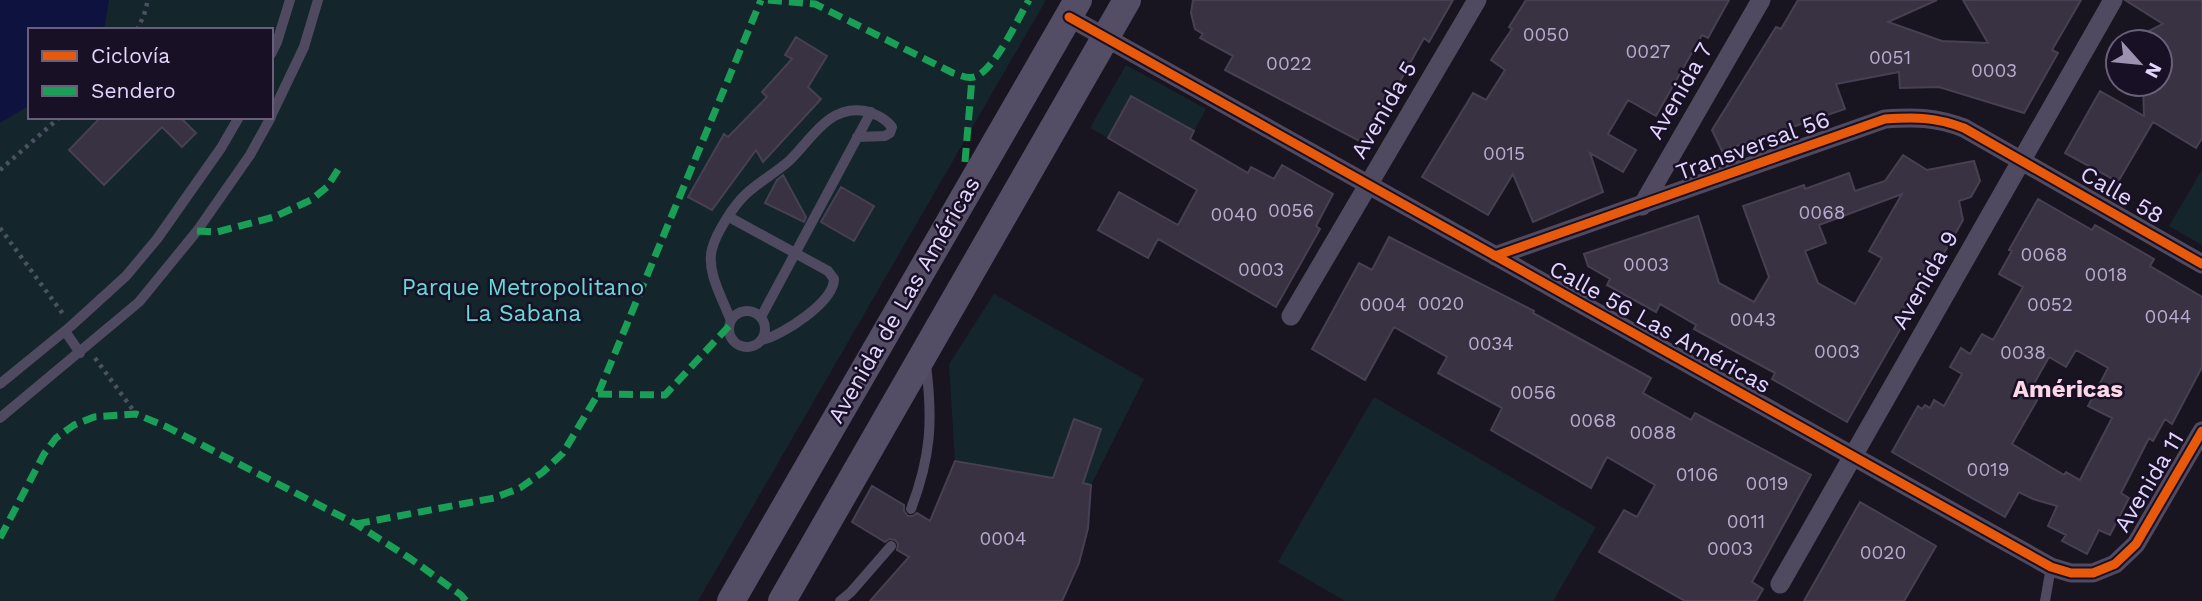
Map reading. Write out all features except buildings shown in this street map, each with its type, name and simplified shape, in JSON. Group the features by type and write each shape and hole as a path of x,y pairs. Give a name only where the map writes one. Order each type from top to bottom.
{"main road":[{"name":"Avenida de Las Américas","path":"782,601 1127,0"},
{"name":"Avenida de Las Américas","path":"731,601 1073,8"}],"street":[{"name":"Avenida 5","path":"1291,316 1477,0"},
{"name":"Avenida 7","path":"1642,206 1761,0"},
{"name":"Avenida 9","path":"1780,583 2113,0"},
{"name":"Calle 56 Las Américas","path":"1073,8 1105,38 2051,567"},
{"name":"Transversal 56","path":"1495,256 1885,119 1939,119 1964,128 2022,160"},
{"name":"Calle 58","path":"2022,160 2202,264"},
{"name":"Avenida 11","path":"2051,567 2071,573 2093,573 2115,564 2136,544 2202,431"}],"lane":[{"path":"273,50 290,0"},
{"path":"273,113 304,47 318,0"},
{"path":"729,217 828,271 834,279 833,288 822,301 786,331 752,347 740,346 731,338 731,321 710,261 712,247 729,217 747,193 789,160 825,121 842,112 857,109 871,112 889,122 892,127 890,133 885,136 857,137"},
{"path":"761,317 871,112"},
{"path":"0,384 127,276 157,239 221,148 238,119"},
{"path":"0,418 139,302 170,266 250,155 270,119"},
{"path":"731,321 745,311 757,313 765,328 762,340"},
{"path":"65,331 80,353"},
{"path":"911,509 924,475 930,433 930,397 924,354"},
{"path":"840,601 891,545"},
{"path":"2045,601 2051,567"}],"path":[{"path":"138,28 148,0"},
{"path":"0,170 58,119"}],"green space":[{"name":"Parque Metropolitano La Sabana","path":"0,0 1046,0 698,601 0,601"},
{"path":"1126,65 1206,109 1194,131 1132,96 1108,138 1090,128"},
{"path":"2202,170 2202,245 2169,226"},
{"path":"994,294 1144,379 1091,485 955,461 949,364"},
{"path":"1374,397 1596,527 1553,601 1345,601 1278,562"}],"shaded area":[{"path":"0,0 109,0 104,28 28,28 28,106 0,123"}],"marked path":[{"path":"356,524 494,498 520,488 543,472 563,453 598,394 761,0"},
{"path":"768,0 815,4 953,73 969,78 982,73 997,55 1029,0"},
{"path":"965,162 972,78"},
{"path":"197,231 217,232 274,217 311,200 327,187 341,165"},
{"path":"598,394 665,395 729,326"},
{"path":"0,538 44,454 56,438 74,425 94,417 136,414 167,427 356,524 411,559 466,601"}],"cycle path":[{"path":"1069,17 2051,567 2071,573 2093,573 2115,564 2136,544 2202,431"},
{"path":"1495,256 1885,119 1916,118 1964,128 2202,264"}],"district":[{"name":"Américas","path":"2068,389"}]}
